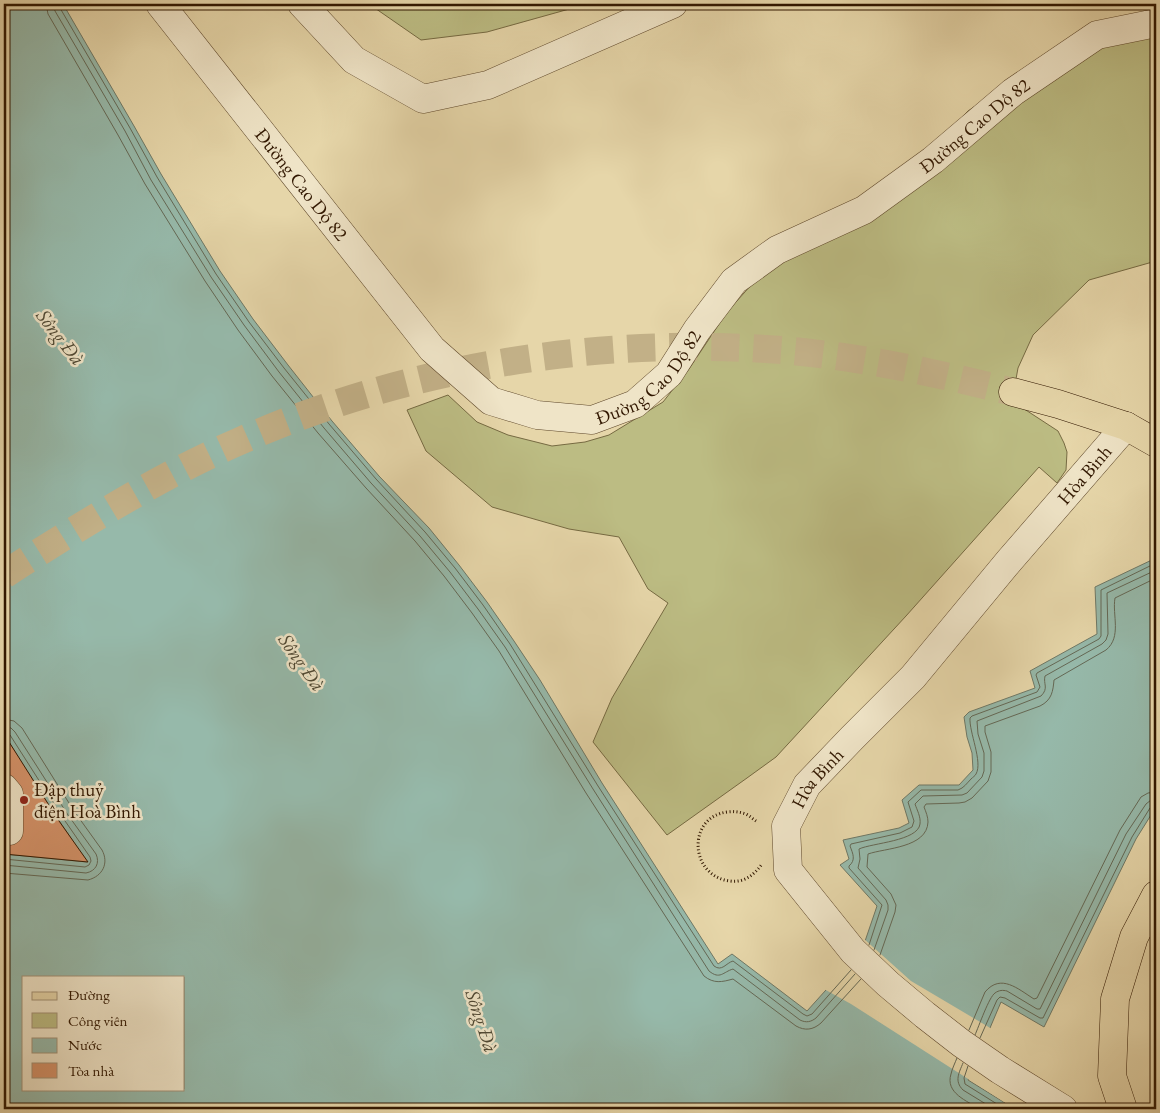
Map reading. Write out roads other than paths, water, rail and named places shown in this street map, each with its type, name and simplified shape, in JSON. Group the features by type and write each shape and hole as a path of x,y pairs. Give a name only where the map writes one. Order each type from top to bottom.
{"main road":[{"path":"1013,392 1126,426 1156,442"},
{"path":"1123,1109 1112,1076 1115,999 1134,937 1156,895"}],"street":[{"name":"Đường Cao Dộ 82","path":"160,4 432,349 490,401 537,415 592,420 635,404 669,374 697,330 734,281 777,250 864,210 933,160 1013,92 1097,35 1156,23"},
{"path":"302,4 354,60 423,99 488,85 673,4"},
{"name":"Hòa Bình","path":"1053,1103 1000,1070 924,1015 853,951 776,866 786,826 807,785 913,677 1126,426"},
{"path":"4,788 9,794 9,831"}],"water":[{"name":"Sông Đà","path":"4,4 63,4 161,174 220,271 253,319 332,421 379,476 429,528 487,602 540,680 602,783 718,964 732,954 807,1011 862,950 877,906 840,865 849,859 843,840 899,828 909,823 902,800 919,785 959,785 973,770 972,753 964,717 969,712 1035,688 1030,671 1097,634 1095,587 1156,558 1156,807 1136,839 1044,1027 1001,1002 968,1080 1015,1109 4,1109 4,922 6,916 4,854 87,862 31,779 4,734"}],"tunnel":[{"path":"4,575 127,499 194,462 240,441 302,416 366,394 431,377 497,363 564,354 632,348 766,349 829,355 891,365 1013,392"}],"place":[{"name":"Đập thuỷ điện Hoà Bình","path":"24,800"}]}
